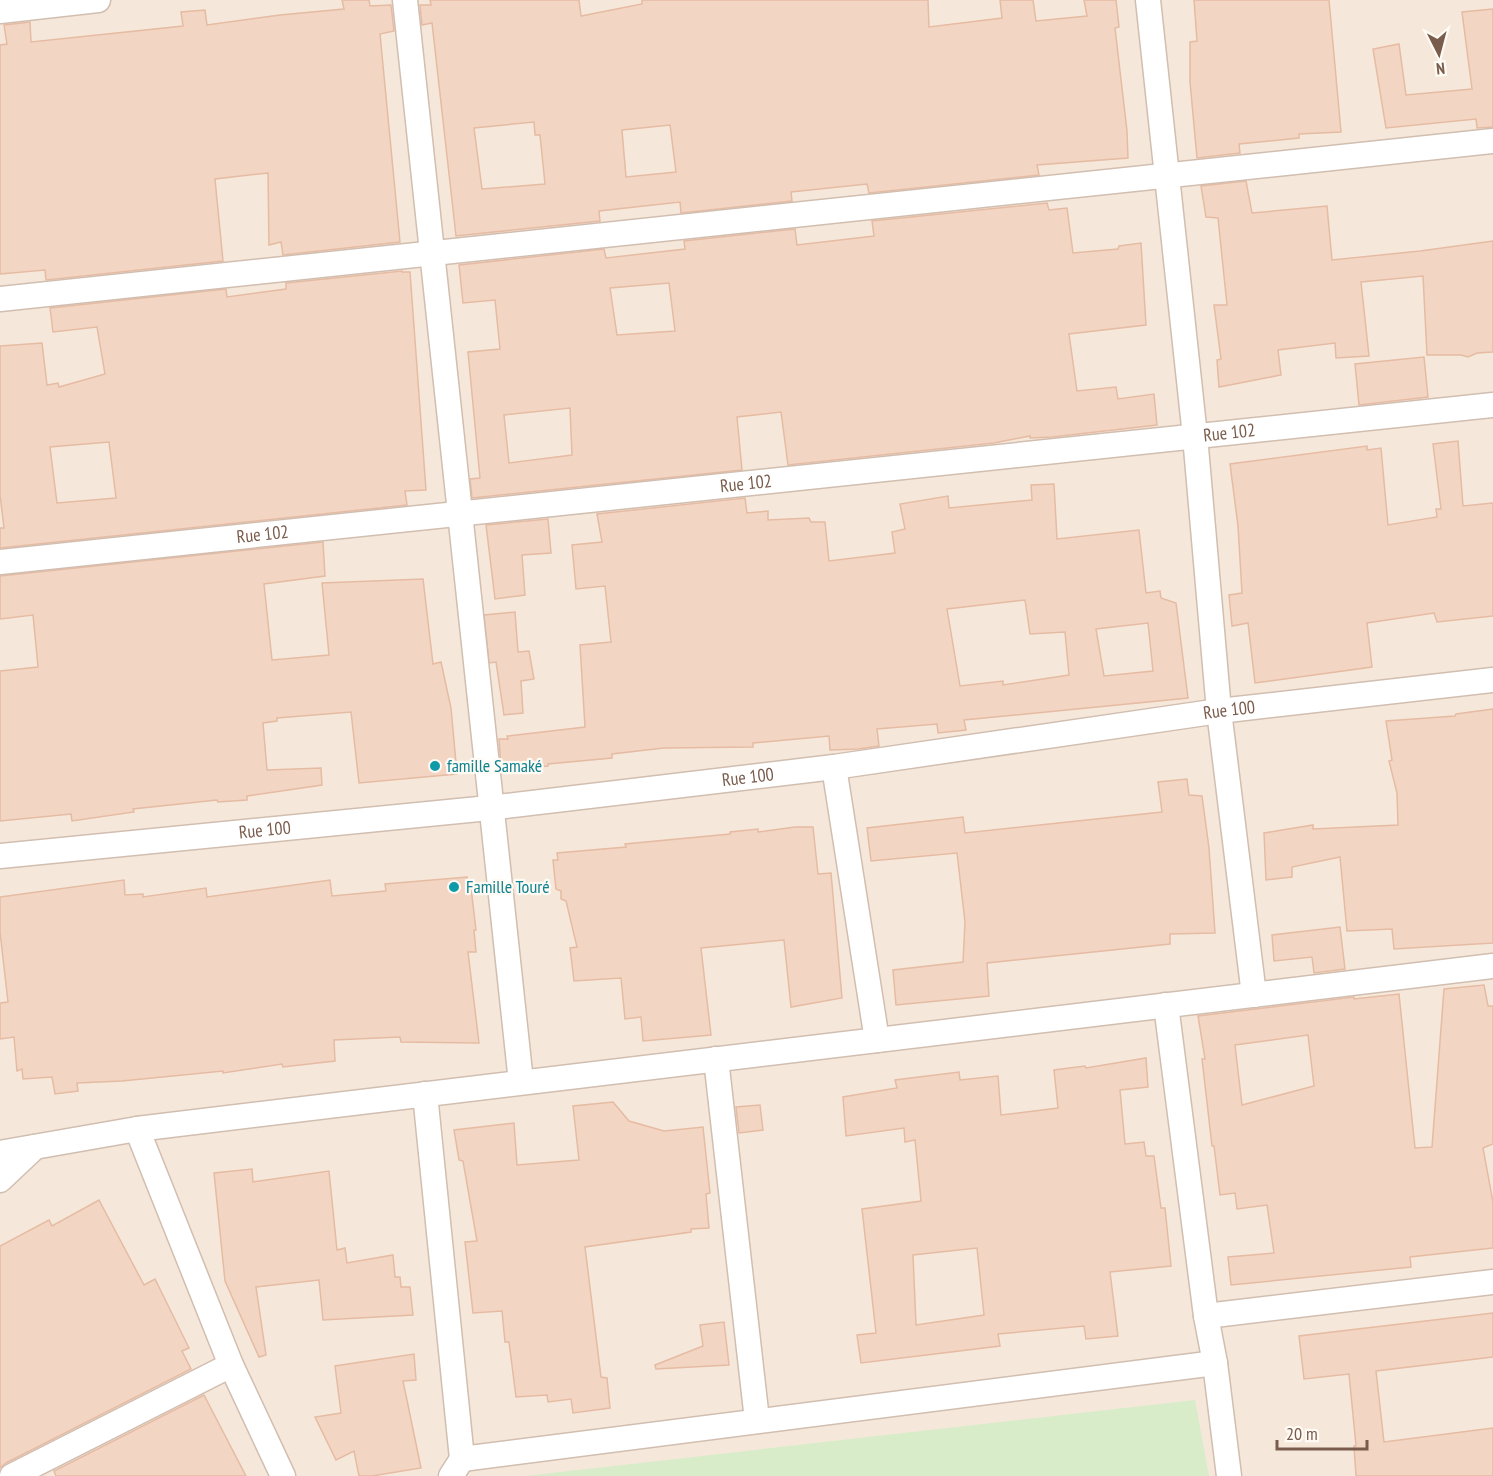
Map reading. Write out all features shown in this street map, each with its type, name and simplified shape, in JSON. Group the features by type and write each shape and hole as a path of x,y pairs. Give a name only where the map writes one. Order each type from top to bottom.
{"street":[{"path":"0,11 98,0"},
{"path":"405,0 461,514 489,808 521,1082"},
{"path":"1149,0 1195,436 1219,711 1254,995"},
{"path":"0,299 1493,141"},
{"name":"Rue 102","path":"0,562 1493,405"},
{"name":"Rue 100","path":"0,856 489,808 834,767 1219,711 1493,680"},
{"path":"834,767 877,1040"},
{"path":"0,1153 137,1129 1493,966"},
{"path":"1166,1005 1229,1476"},
{"path":"716,1059 757,1420"},
{"path":"425,1094 457,1467 757,1420 1215,1363"},
{"path":"137,1129 231,1365 283,1476"},
{"path":"0,1180 35,1147"},
{"path":"1206,1316 1493,1282"},
{"path":"12,1476 231,1365"}],"shaded area":[{"path":"0,0 1493,0 1493,1476 0,1476"}],"green space":[{"path":"1195,1400 1209,1476 525,1476"}],"building":[{"path":"342,0 369,0 370,6 391,5 394,31 380,34 400,242 283,255 281,242 269,245 268,173 215,179 223,261 46,280 45,270 0,274 0,45 7,44 4,25 30,22 31,42 183,26 181,12 205,10 207,25 344,9"},
{"path":"430,0 579,0 581,16 642,4 642,0 928,0 929,27 1002,18 1000,0 1033,0 1036,21 1087,16 1084,0 1116,0 1119,27 1115,28 1128,158 1037,165 1039,175 869,193 867,184 791,192 792,201 681,213 680,202 599,211 600,221 456,236 432,23 422,25 420,5 431,5","holes":["534,122 535,135 540,135 545,184 482,189 474,128","670,125 676,172 626,177 622,130"]},
{"path":"1194,0 1329,0 1341,132 1299,134 1299,138 1239,144 1240,153 1197,158 1190,82 1190,42 1197,41"},
{"path":"1493,9 1493,127 1477,128 1476,119 1386,128 1373,49 1399,44 1406,95 1472,89 1462,12"},
{"path":"1246,181 1252,213 1327,206 1332,260 1493,241 1493,352 1477,353 1468,357 1427,355 1423,276 1361,282 1369,356 1336,358 1335,343 1278,350 1281,375 1219,387 1217,360 1221,359 1214,305 1227,305 1218,218 1206,217 1201,186"},
{"path":"1047,203 1049,210 1067,208 1073,253 1118,249 1119,246 1141,243 1146,325 1069,334 1077,391 1116,387 1118,399 1154,394 1157,425 1052,437 1030,438 1030,436 994,443 788,465 781,412 737,417 742,470 472,498 470,479 480,478 468,352 500,349 495,300 463,303 459,265 604,249 606,258 685,249 684,241 795,229 797,245 874,236 872,221","holes":["669,283 675,331 617,335 610,288","570,408 572,455 509,463 504,415"]},
{"path":"410,272 426,490 405,491 407,505 0,548 0,528 4,528 0,495 0,346 42,343 47,385 58,383 59,387 105,374 97,327 53,332 50,308 226,289 227,297 286,289 286,283","holes":["109,442 116,498 57,503 50,447"]},
{"path":"1424,357 1428,397 1359,405 1355,364"},
{"path":"1458,441 1463,506 1493,503 1493,616 1437,622 1434,613 1367,623 1372,667 1255,683 1248,623 1232,626 1229,595 1242,593 1238,526 1230,464 1367,446 1367,450 1381,448 1388,525 1437,517 1436,509 1441,509 1433,444"},
{"path":"1054,484 1057,539 1139,530 1146,593 1160,591 1161,598 1176,603 1188,698 964,720 966,730 938,733 937,724 877,729 879,746 858,749 830,750 829,736 753,743 753,747 664,748 612,754 612,758 548,764 548,766 501,768 499,739 508,739 507,736 585,727 580,645 611,642 605,586 576,589 572,545 602,542 597,514 745,498 747,513 768,511 768,520 809,518 811,522 825,522 829,561 895,553 892,532 905,529 900,504 948,496 949,508 1032,500 1031,485","holes":["1025,600 1030,634 1065,632 1069,675 1003,685 1003,681 960,686 947,609","1148,623 1153,671 1104,676 1096,629"]},
{"path":"548,519 551,553 522,555 525,595 495,599 486,525"},
{"path":"323,542 325,576 264,584 272,660 329,655 322,583 423,579 433,664 441,662 451,708 457,774 359,783 351,712 277,718 277,721 263,723 267,770 321,768 322,785 247,796 247,800 218,802 217,800 133,809 134,812 72,821 71,814 0,821 0,671 38,667 33,615 0,619 0,576"},
{"path":"515,612 518,652 529,651 534,679 521,681 523,713 504,715 496,662 489,663 484,615"},
{"path":"1493,709 1493,943 1394,949 1392,929 1347,931 1340,857 1292,867 1292,877 1266,880 1264,833 1313,825 1313,829 1398,825 1397,793 1389,761 1392,760 1386,721 1455,716"},
{"path":"1187,779 1189,795 1202,796 1209,848 1215,933 1170,934 1170,944 987,963 989,996 896,1005 893,970 963,962 965,922 957,853 871,861 867,828 963,817 965,833 1162,812 1158,782"},
{"path":"813,827 818,874 831,873 842,998 791,1007 784,940 701,948 711,1035 643,1041 641,1017 625,1019 621,978 574,981 570,948 577,947 566,901 561,899 561,891 556,889 553,860 558,860 557,853 626,847 625,844 730,834 730,832 758,829 758,832"},
{"path":"467,877 468,888 471,888 476,930 474,930 476,952 468,952 479,1043 401,1042 400,1037 334,1040 335,1061 283,1067 282,1064 223,1073 223,1071 77,1083 78,1091 55,1094 52,1077 23,1079 22,1069 17,1071 14,1037 0,1039 0,1003 8,1002 0,932 0,897 124,880 125,895 143,894 143,897 206,888 207,897 330,880 332,896 386,891 385,884"},
{"path":"1340,927 1345,969 1314,973 1312,957 1274,961 1272,935"},
{"path":"1484,985 1488,1006 1493,1006 1493,1144 1483,1148 1493,1202 1493,1248 1410,1257 1411,1267 1231,1285 1228,1257 1274,1253 1267,1205 1237,1209 1235,1193 1220,1195 1214,1146 1212,1146 1202,1059 1205,1059 1198,1016 1354,997 1354,999 1399,994 1415,1148 1432,1147 1444,989","holes":["1308,1035 1314,1086 1242,1105 1235,1045"]},
{"path":"1146,1058 1148,1087 1120,1090 1125,1144 1144,1142 1146,1156 1154,1156 1161,1208 1165,1208 1171,1266 1110,1272 1118,1336 1086,1339 1084,1326 998,1334 1000,1346 861,1363 857,1335 876,1333 862,1209 921,1201 915,1140 905,1142 904,1128 846,1136 843,1097 897,1088 895,1080 959,1072 960,1080 998,1076 1001,1115 1058,1108 1054,1070 1085,1066 1086,1068","holes":["977,1248 984,1315 916,1325 913,1255"]},
{"path":"613,1102 629,1121 664,1131 703,1127 710,1193 706,1194 709,1228 585,1247 601,1377 607,1378 610,1408 573,1413 571,1399 548,1402 547,1395 516,1397 509,1342 505,1342 502,1311 473,1313 465,1242 477,1241 463,1161 459,1160 454,1130 514,1123 517,1165 579,1160 573,1106"},
{"path":"760,1105 763,1130 739,1133 736,1107"},
{"path":"252,1169 253,1182 329,1171 337,1250 345,1248 347,1263 393,1255 395,1277 400,1277 401,1287 410,1287 413,1315 323,1320 319,1280 256,1287 266,1355 259,1357 225,1281 214,1173"},
{"path":"99,1200 144,1285 155,1279 189,1348 182,1351 191,1369 0,1468 0,1246 49,1220 52,1226"},
{"path":"1493,1313 1493,1357 1376,1371 1384,1442 1493,1428 1493,1476 1356,1476 1354,1446 1356,1446 1349,1374 1304,1379 1299,1336"},
{"path":"724,1322 729,1365 656,1369 655,1365 703,1346 700,1325"},
{"path":"414,1354 416,1380 403,1381 421,1468 359,1476 354,1451 336,1460 315,1417 341,1413 335,1366"},
{"path":"204,1395 246,1476 56,1476 54,1471"}],"place":[{"name":"famille Samaké","path":"435,766"},
{"name":"Famille Touré","path":"454,887"}]}
